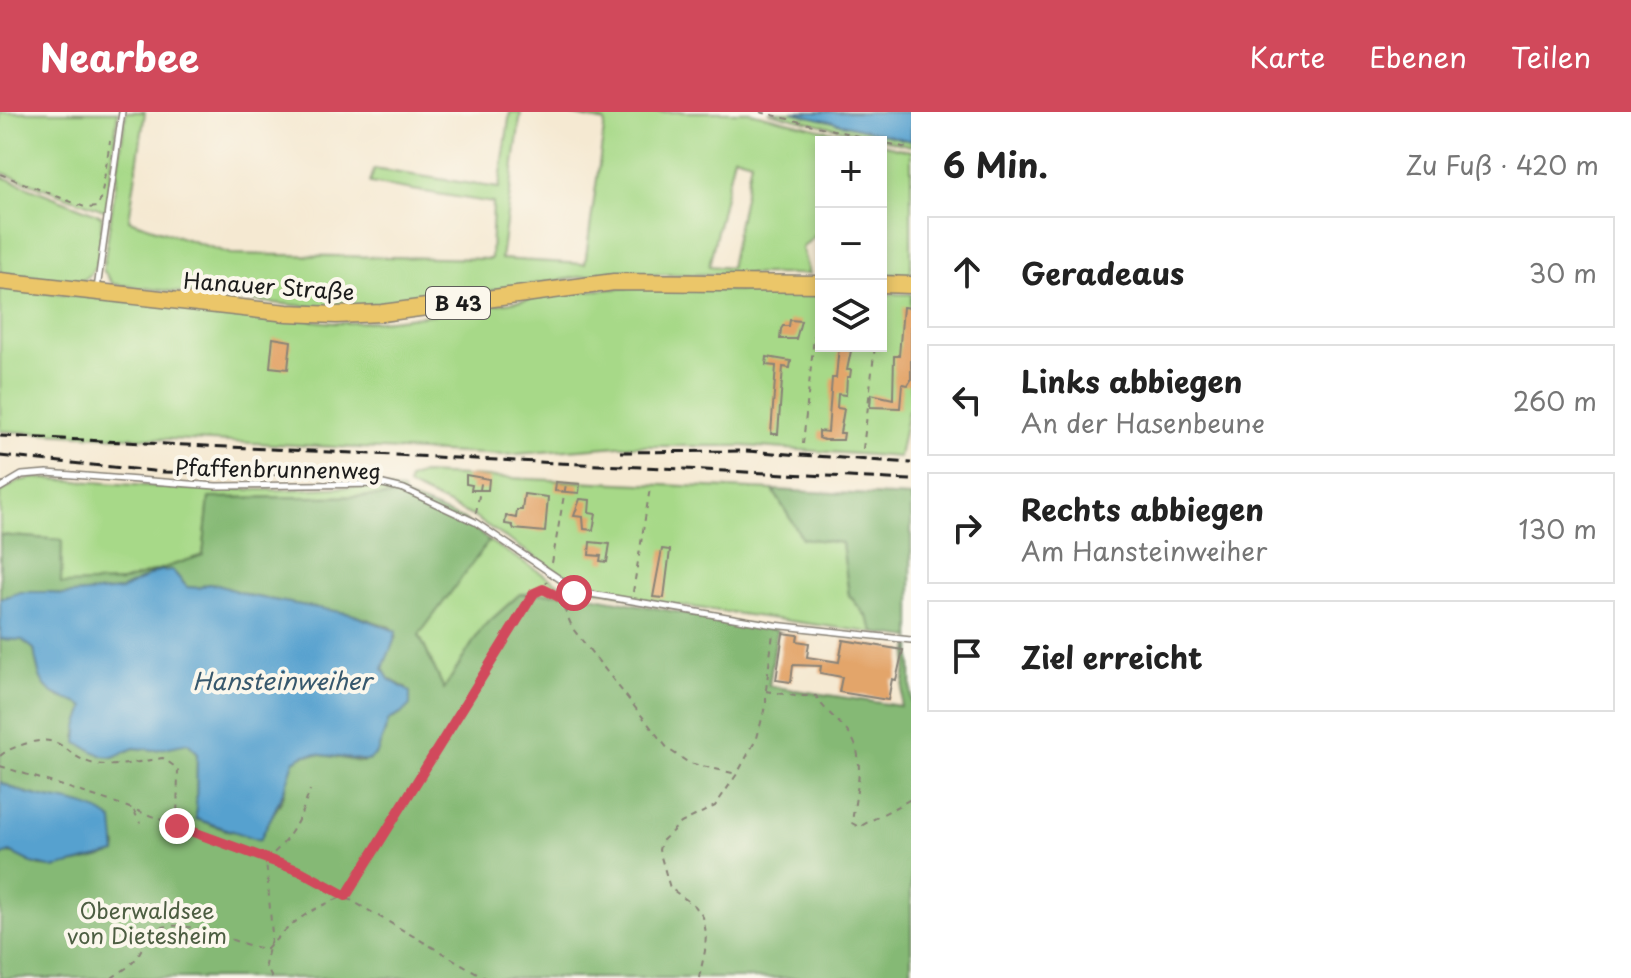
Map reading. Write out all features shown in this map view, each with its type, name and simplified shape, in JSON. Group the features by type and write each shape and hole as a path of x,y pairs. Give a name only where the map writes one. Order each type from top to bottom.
{"main road":[{"name":"Hanauer Straße","path":"0,281 287,313 336,315 382,313 614,282 815,284"},
{"path":"887,284 911,285"}],"lane":[{"path":"96,291 122,112"},
{"name":"Pfaffenbrunnenweg","path":"0,488 22,475 47,473 255,487 370,483 404,489 475,522 579,592 774,625 911,640"}],"path":[{"path":"760,112 911,149"},
{"path":"0,174 87,208 97,207 110,141"},
{"path":"803,444 815,331"},
{"path":"863,449 874,352"},
{"path":"475,522 482,478"},
{"path":"267,949 309,910 346,896 534,593 543,589 550,574 566,484"},
{"path":"631,601 650,488"},
{"path":"543,589 559,597 573,629 668,749 689,763 737,774"},
{"path":"559,597 579,592"},
{"path":"699,978 706,942 703,917 695,906 670,888 659,850 661,842 681,823 715,806 757,738 766,703 774,625"},
{"path":"766,691 816,696 825,712 836,719 851,737 860,756 852,823 859,827 872,822 911,799"},
{"path":"0,756 21,745 44,739 55,740 71,753 92,763 108,765 163,758 178,769 177,826"},
{"path":"0,766 133,810 300,871 486,978"},
{"path":"266,859 278,850 300,820 310,790"},
{"path":"133,810 140,823"},
{"path":"266,859 272,935 265,965 272,978"},
{"path":"112,978 132,963 152,933 167,926 187,926 250,947 267,949"}],"green space":[{"path":"0,112 118,112 106,211 0,172"},
{"path":"126,112 145,112 129,220 231,254 491,259 493,203 370,183 374,169 499,188 510,112 521,112 501,259 585,264 605,122 557,112 750,112 849,136 815,136 815,236 802,248 809,274 593,275 353,308 231,299 113,284 103,270","holes":["734,156 751,161 730,268 709,266"]},
{"path":"768,112 792,112 911,141 911,146 887,140 887,136 869,136"},
{"path":"887,145 911,151 911,275 887,275"},
{"path":"0,176 102,216 97,262 88,276 81,281 0,273"},
{"path":"0,288 335,323 401,319 623,288 815,294 815,352 887,352 887,294 911,294 911,410 908,411 899,457 743,446 619,446 504,455 0,431"},
{"path":"422,474 773,490 802,538 842,543 849,595 867,617 875,633 669,604 581,587 472,516 408,486 409,479"},
{"path":"34,478 193,489 380,486 403,491 404,496 209,498 203,555 122,582 61,585 62,540 0,535 0,493 19,481"},
{"path":"773,490 911,497 911,638 875,633 867,617 849,595 842,543 802,538"},
{"name":"Oberwaldsee von Dietesheim","path":"404,496 465,520 489,541 419,635 444,689 482,628 520,594 574,593 777,630 769,686 900,706 911,638 911,978 0,978 1,855 11,853 36,865 58,866 116,853 117,846 98,811 23,792 0,782 0,639 22,640 34,649 43,683 53,693 85,707 76,737 103,756 113,757 134,748 155,750 188,742 197,752 196,819 226,830 262,836 283,797 294,761 306,755 361,762 367,760 380,746 389,720 401,714 406,688 389,679 383,669 388,649 397,637 391,627 351,614 251,596 218,585 187,587 172,570 158,571 121,590 61,595 20,592 0,599 0,535 62,540 61,584 122,582 203,555 209,498"},
{"path":"489,541 574,593 520,594 482,628 444,689 419,635"}],"water":[{"path":"792,112 911,112 911,141"},
{"name":"Hansteinweiher","path":"172,570 187,587 218,585 251,596 351,614 396,631 383,669 389,679 410,692 410,705 389,720 377,753 368,761 314,754 294,761 260,840 196,819 197,752 188,743 155,750 134,748 113,757 103,756 77,743 78,727 85,707 48,689 40,677 34,649 22,640 0,639 0,599 20,592 61,595 121,590 158,571"},
{"path":"0,782 20,791 82,805 103,814 113,821 116,853 54,868 32,863 10,852 0,856"}],"building":[{"path":"903,307 911,308 911,380 908,385 902,384 900,408 870,407 871,394 893,399 894,356 899,356"},
{"path":"790,320 801,321 796,339 780,339 781,329 789,326"},
{"path":"273,338 291,341 288,369 270,367"},
{"path":"838,352 851,352 846,395 838,394 837,408 844,409 840,433 844,433 843,440 824,440 819,438 819,431 828,432 832,378 836,378"},
{"path":"767,357 791,361 790,368 783,367 778,434 771,434 776,366 766,365"},
{"path":"466,475 489,479 488,490 471,490 472,485 466,484"},
{"path":"556,482 580,484 579,493 555,491"},
{"path":"524,494 548,497 545,532 514,529 512,525 505,524 506,516 516,518 517,510 522,510"},
{"path":"580,499 590,500 589,513 596,514 593,530 584,529 583,517 574,516"},
{"path":"590,542 610,544 607,562 600,561 601,556 589,555"},
{"path":"662,549 670,550 664,598 653,597"},
{"path":"783,633 798,635 797,641 809,643 807,657 839,662 843,640 903,650 888,700 839,692 842,677 820,673 821,666 793,665 791,682 776,680"}],"railway":[{"path":"0,436 911,480"},
{"path":"620,452 746,451 911,463"},
{"path":"0,456 164,472 298,475"}],"route":[{"path":"177,826 300,871 346,896 534,593 543,589 559,597 574,593"}]}
